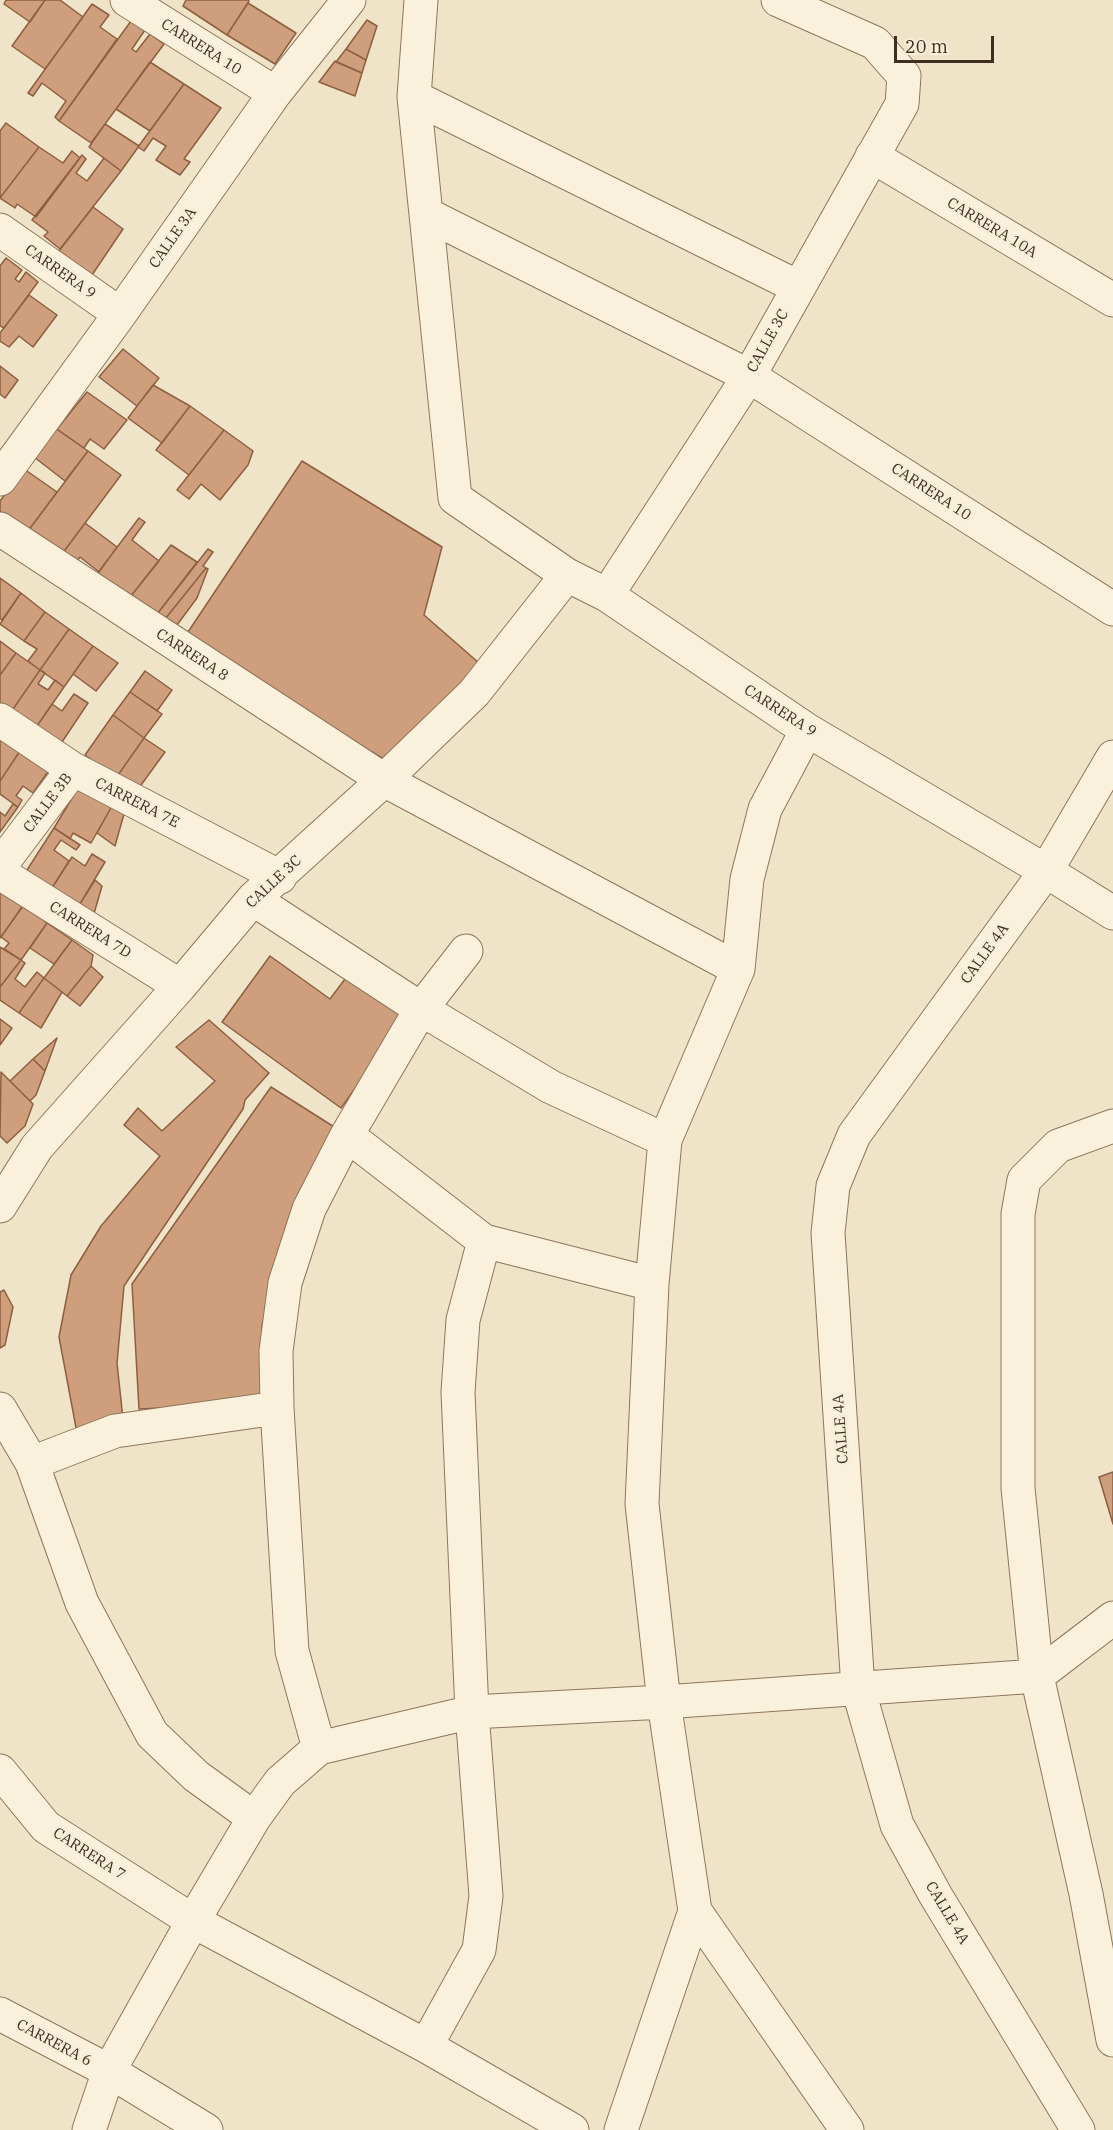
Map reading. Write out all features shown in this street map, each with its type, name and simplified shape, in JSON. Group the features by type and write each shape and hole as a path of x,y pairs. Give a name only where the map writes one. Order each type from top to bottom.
{"street":[{"name":"CARRERA 10","path":"127,0 275,93"},
{"name":"CALLE 3A","path":"0,478 120,314 275,93 349,0"},
{"path":"421,0 414,97 426,214"},
{"name":"CALLE 3C","path":"607,595 749,376 902,104 904,76 875,43 778,0"},
{"path":"414,97 798,287"},
{"name":"CARRERA 10A","path":"872,156 1113,300"},
{"name":"CARRERA 10","path":"426,214 749,376 1113,609"},
{"name":"CARRERA 9","path":"426,214 455,498 567,575 607,595 807,730 1113,913"},
{"name":"CARRERA 9","path":"0,230 120,314"},
{"name":"CARRERA 8","path":"0,529 384,780 738,969"},
{"name":"CALLE 3C","path":"0,1206 37,1147 180,986 253,899 280,877 474,693 567,575"},
{"name":"CARRERA 7E","path":"0,720 74,769 280,877"},
{"path":"807,730 765,809 747,879 738,969 665,1140 652,1284 642,1504 664,1702 695,1911 847,2130"},
{"name":"CALLE 4A","path":"1078,2130 936,1896 897,1825 858,1688 828,1233 833,1186 854,1135 1046,871 1113,757"},
{"name":"CALLE 3B","path":"0,866 74,769"},
{"name":"CARRERA 7D","path":"0,873 180,986"},
{"path":"253,899 421,1009 551,1087 665,1140"},
{"path":"319,1748 292,1652 277,1408 276,1351 285,1283 309,1209 346,1135 421,1009 466,951"},
{"path":"1113,1126 1058,1146 1024,1180 1018,1214 1018,1488 1037,1676 1086,1894 1113,2040"},
{"path":"346,1135 484,1241 652,1284"},
{"path":"426,2046 479,1950 486,1896 472,1712 458,1392 463,1320 484,1241"},
{"path":"32,1462 115,1431 277,1408"},
{"path":"0,1409 32,1462 82,1603 152,1734 196,1776 254,1818"},
{"path":"89,2130 109,2071 254,1818 280,1782 319,1748 472,1712 664,1702 1037,1676 1113,1618"},
{"name":"CARRERA 7","path":"0,1771 46,1827 193,1921 426,2046 572,2130"},
{"path":"621,2130 695,1911"},
{"name":"CARRERA 6","path":"0,2014 109,2071 206,2130"}],"building":[{"path":"6,0 45,0 30,22 4,4"},
{"path":"45,0 60,0 83,17 45,69 12,46"},
{"path":"186,0 249,1 227,35 183,6"},
{"path":"248,3 296,33 275,64 227,35"},
{"path":"92,4 109,15 100,27 117,39 59,121 55,117 66,101 42,83 33,96 28,93"},
{"path":"367,20 377,26 366,60 346,49"},
{"path":"131,21 145,30 132,49 136,52 150,34 164,44 91,143 59,121"},
{"path":"346,49 366,60 362,73 336,62"},
{"path":"335,61 362,73 355,96 319,82"},
{"path":"150,62 184,84 150,131 116,109"},
{"path":"184,84 221,108 184,159 190,162 180,175 156,160 166,146 153,138 144,151 138,147"},
{"path":"6,123 39,147 0,198 0,131"},
{"path":"105,124 139,146 121,171 89,147"},
{"path":"39,147 63,163 72,151 80,158 36,217 17,204 15,208 0,198"},
{"path":"82,155 86,159 76,173 87,181 104,158 121,171 60,249 44,236 48,232 32,220"},
{"path":"93,207 123,229 92,275 59,251"},
{"path":"6,258 22,270 15,279 19,282 26,272 38,282 4,328 0,326 0,266"},
{"path":"29,295 57,315 33,347 19,336 9,347 0,341 0,333"},
{"path":"123,349 159,378 137,406 99,377"},
{"path":"0,366 18,380 5,398 0,394"},
{"path":"153,385 190,406 162,443 128,418"},
{"path":"87,392 127,420 104,449 90,439 84,448 57,429"},
{"path":"190,406 224,430 189,475 156,450"},
{"path":"55,428 88,451 65,481 34,457"},
{"path":"224,430 253,451 248,465 220,500 201,484 189,499 177,490"},
{"path":"88,451 121,475 62,554 28,531"},
{"path":"302,461 442,547 424,615 479,663 394,765 182,641"},
{"path":"24,469 57,492 28,531 0,511 0,501"},
{"path":"139,518 145,522 132,540 159,561 127,601 94,578"},
{"path":"85,523 117,547 99,572 80,557 75,564 62,554"},
{"path":"171,545 197,562 154,618 127,601"},
{"path":"208,549 213,552 203,566 206,568 161,624 154,618"},
{"path":"206,568 208,569 197,598 171,633 161,624"},
{"path":"0,578 21,593 2,620 0,619"},
{"path":"21,593 45,612 24,641 0,624"},
{"path":"45,612 69,629 40,670 28,661 37,649 24,641"},
{"path":"69,629 93,646 64,687 40,670"},
{"path":"0,641 16,653 0,675"},
{"path":"93,646 118,663 96,691 73,674"},
{"path":"16,653 40,670 11,712 0,704 0,675"},
{"path":"40,670 45,673 38,684 48,690 55,680 64,687 35,729 11,712"},
{"path":"145,671 172,690 157,711 130,692"},
{"path":"130,692 162,714 144,738 113,715"},
{"path":"74,694 88,703 60,745 35,729 52,704 62,711"},
{"path":"113,715 144,738 116,778 85,755"},
{"path":"0,732 22,748 0,781"},
{"path":"144,738 165,752 136,792 116,778"},
{"path":"22,748 50,769 33,793 23,786 16,796 22,800 18,807 0,794 0,781"},
{"path":"80,785 112,806 91,843 73,833 70,839 54,828"},
{"path":"13,804 18,807 0,832 0,812 5,816"},
{"path":"112,806 124,814 115,846 97,833"},
{"path":"54,828 80,845 76,850 61,840 54,850 69,861 52,888 27,870"},
{"path":"92,854 105,862 80,904 52,888 72,857 85,866"},
{"path":"95,880 102,886 93,917 80,904"},
{"path":"0,884 26,902 0,938"},
{"path":"24,904 47,923 21,960 4,949 9,943 1,937"},
{"path":"47,923 72,940 54,964 30,948"},
{"path":"72,940 93,955 91,966 67,996 44,978"},
{"path":"0,947 21,960 0,987"},
{"path":"270,956 330,999 351,971 410,1013 341,1108 222,1022"},
{"path":"21,960 25,963 15,979 25,987 37,972 44,978 19,1013 0,1000 0,987"},
{"path":"91,966 103,977 80,1006 67,996"},
{"path":"44,978 62,992 41,1028 19,1013"},
{"path":"0,1019 12,1028 0,1045"},
{"path":"209,1020 269,1073 245,1100 243,1109 124,1286 117,1363 123,1419 77,1433 59,1337 71,1275 101,1226 160,1156 124,1125 138,1108 162,1131 215,1081 176,1047"},
{"path":"57,1038 45,1071 33,1059"},
{"path":"33,1059 45,1071 36,1095 30,1101 10,1081"},
{"path":"1,1072 33,1104 25,1126 7,1143 0,1136"},
{"path":"271,1087 339,1130 287,1226 262,1326 267,1403 139,1409 132,1284"},
{"path":"4,1290 13,1307 5,1345 0,1348 0,1292"},
{"path":"1113,1472 1113,1524 1099,1477"}]}
